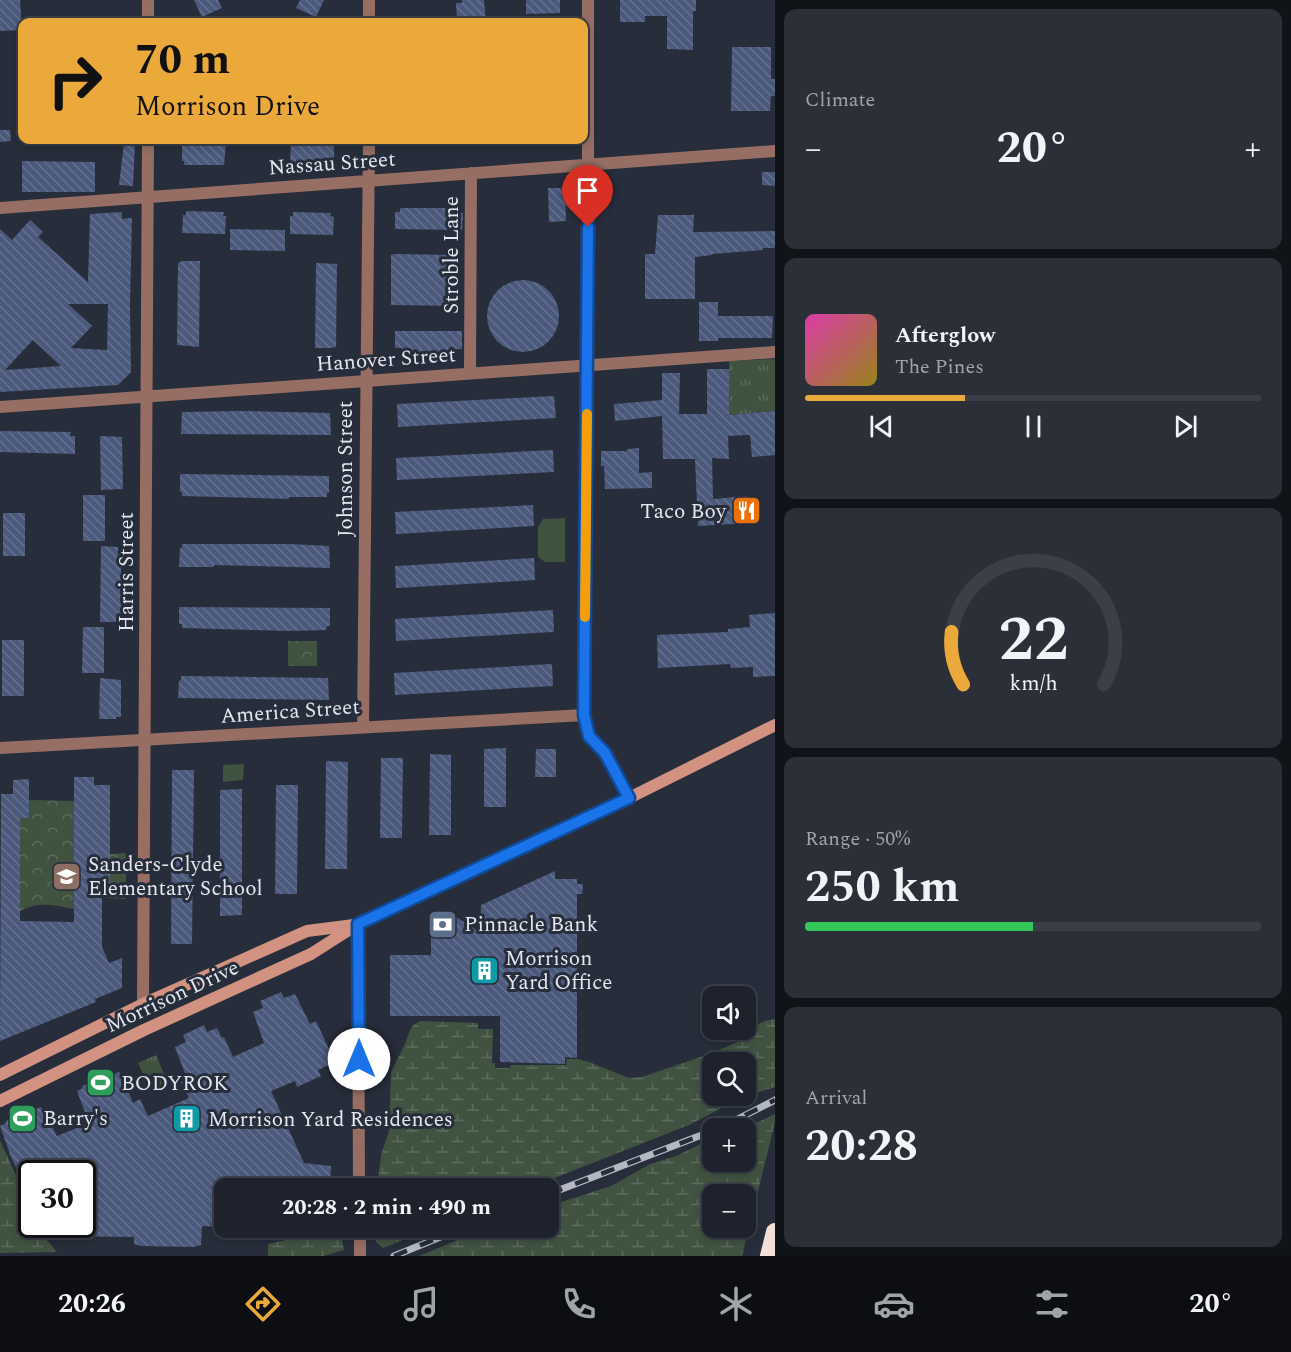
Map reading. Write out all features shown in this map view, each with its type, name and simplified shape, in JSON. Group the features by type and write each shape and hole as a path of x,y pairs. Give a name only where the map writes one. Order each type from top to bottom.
{"highway":[{"path":"769,1256 775,1232"}],"main road":[{"name":"Morrison Drive","path":"0,1101 144,1030 311,954 358,924 629,798 775,725"},
{"name":"Morrison Drive","path":"0,1075 143,1004 307,931 358,924"}],"street":[{"path":"148,0 148,18"},
{"path":"369,0 369,18"},
{"path":"588,0 588,364 584,715 589,736 605,753 629,798"},
{"name":"Harris Street","path":"143,1004 148,144"},
{"name":"Johnson Street","path":"363,726 369,144"},
{"name":"Nassau Street","path":"0,208 775,152"},
{"name":"Stroble Lane","path":"470,372 471,173"},
{"name":"Hanover Street","path":"0,407 775,352"},
{"name":"America Street","path":"0,748 584,715"},
{"path":"358,924 359,1178"},
{"path":"360,1238 360,1256"}],"green space":[{"path":"775,359 775,411 729,415 729,361"},
{"path":"565,518 565,562 545,562 538,557 538,527 543,519"},
{"path":"288,641 317,641 317,666 288,666"},
{"path":"244,764 243,780 223,782 223,765"},
{"path":"29,800 74,801 74,909 40,905 20,911 20,818 29,818"},
{"path":"126,853 126,899 110,898 110,854"},
{"path":"775,1019 775,1087 756,1093 756,1052 714,1052 742,1040 756,1040 756,1026"},
{"path":"421,1021 478,1023 478,1029 493,1029 492,1063 495,1063 495,1068 510,1068 511,1065 566,1065 567,1059 578,1059 629,1078 642,1077 702,1056 702,1106 726,1106 689,1125 554,1178 378,1178 381,1155 389,1131 391,1072 410,1030 414,1024"},
{"path":"156,1055 168,1083 151,1091 138,1063"},
{"path":"775,1114 756,1199 756,1184 702,1184 702,1238 746,1238 742,1256 419,1256 463,1238 559,1238 559,1203 611,1186 650,1164 676,1156 702,1143 702,1172 756,1172 756,1123"},
{"path":"0,1140 18,1180 18,1238 45,1238 57,1252 0,1253"},
{"path":"295,1238 342,1238 344,1250 324,1256 268,1256 268,1244"},
{"path":"376,1238 408,1238 383,1248 376,1242"}],"building":[{"path":"0,0 20,0 21,18 18,18 18,30 0,31"},
{"path":"194,0 218,0 222,8 202,17"},
{"path":"300,0 324,0 316,17 296,8"},
{"path":"462,0 484,0 486,18 457,18 456,3 462,3"},
{"path":"526,0 560,0 560,13 526,14"},
{"path":"620,0 696,0 696,11 693,11 693,50 667,49 667,16 645,16 645,22 620,22"},
{"path":"732,47 771,47 771,79 775,79 775,96 771,96 770,111 731,111"},
{"path":"0,130 10,130 11,141 0,142"},
{"path":"124,144 135,144 133,186 119,185"},
{"path":"182,144 226,144 224,165 184,165"},
{"path":"291,144 334,144 334,163 332,166 292,165 290,162"},
{"path":"22,161 95,162 95,192 22,192"},
{"path":"762,172 775,172 775,186 762,185"},
{"path":"548,188 565,188 566,221 549,222"},
{"path":"400,208 458,208 458,212 463,213 462,230 395,229 395,212 400,212"},
{"path":"186,211 224,212 223,216 226,216 225,234 182,233 183,215 186,215"},
{"path":"122,212 122,219 132,218 131,372 118,385 0,392 0,229 12,240 30,220 43,232 38,237 88,282 90,214","holes":["68,304 108,304 107,350 71,348 92,326","33,340 61,366 5,370"]},
{"path":"293,212 331,213 330,216 334,217 333,235 290,234 290,216 293,216"},
{"path":"658,215 694,215 693,232 775,231 775,248 695,257 695,299 645,299 645,254 655,254"},
{"path":"230,229 285,230 285,251 230,250"},
{"path":"391,255 457,255 457,306 391,305"},
{"path":"200,261 199,347 177,345 178,263"},
{"path":"316,263 337,264 336,347 315,348"},
{"path":"523,280 543,286 553,296 559,316 553,336 543,346 523,352 503,346 493,336 487,316 493,296 503,286"},
{"path":"699,302 718,302 718,316 773,316 772,338 718,338 718,341 699,341"},
{"path":"395,331 462,331 462,349 457,349 457,353 401,353 402,348 395,348"},
{"path":"707,369 729,369 729,415 775,411 775,455 752,457 750,435 728,436 729,459 712,458 713,499 748,496 750,523 698,526 695,459 663,459 662,416 615,421 614,404 662,400 662,373 680,373 679,414 707,414"},
{"path":"554,396 556,418 398,427 397,404"},
{"path":"182,412 330,413 331,435 181,434"},
{"path":"0,431 71,432 70,436 75,436 75,454 0,452"},
{"path":"100,436 122,437 123,489 101,490"},
{"path":"639,448 639,473 652,472 652,488 605,489 601,451 627,451 627,449"},
{"path":"553,450 554,472 397,480 396,458"},
{"path":"180,474 329,476 329,493 327,497 289,497 289,499 182,496"},
{"path":"83,495 105,495 105,541 83,541"},
{"path":"533,505 534,526 396,534 395,512"},
{"path":"3,513 25,513 25,556 3,556"},
{"path":"182,544 329,546 330,568 214,565 214,567 179,567"},
{"path":"101,546 118,547 118,552 121,552 121,617 117,617 117,622 100,622"},
{"path":"534,558 535,580 396,588 395,566"},
{"path":"179,607 330,608 330,626 327,626 326,630 289,631 182,628 182,624 179,624"},
{"path":"553,610 554,632 396,641 395,619"},
{"path":"775,613 775,676 753,677 753,667 731,668 730,664 658,668 657,635 728,632 728,629 750,627 749,615"},
{"path":"83,627 104,627 104,673 82,673"},
{"path":"2,640 24,640 24,696 2,696"},
{"path":"552,664 553,686 395,695 394,673"},
{"path":"181,676 328,678 329,700 178,698"},
{"path":"100,678 121,680 121,717 99,719"},
{"path":"506,748 506,807 484,807 484,749"},
{"path":"536,749 556,749 556,777 535,777"},
{"path":"430,754 451,755 451,835 429,835"},
{"path":"381,758 403,758 402,838 380,838"},
{"path":"326,761 348,762 347,869 325,869"},
{"path":"172,770 194,770 192,944 171,944"},
{"path":"74,777 94,777 94,785 110,785 110,898 102,898 102,947 109,963 122,958 122,988 95,999 96,1002 0,1041 1,794 13,794 13,780 29,779 29,818 20,818 20,921 74,922"},
{"path":"276,785 298,785 297,894 275,894"},
{"path":"242,789 242,915 220,916 220,790"},
{"name":"Morrison Yard Office","path":"555,871 555,879 577,879 577,884 583,884 582,894 577,894 577,1058 565,1057 565,1064 500,1062 500,1016 390,1016 390,955 431,955 431,927 456,917 480,932 481,905"},
{"name":"Morrison Yard Residences","path":"281,992 284,998 295,994 310,1024 316,1021 335,1062 318,1070 321,1076 297,1087 295,1081 271,1091 304,1163 331,1166 330,1178 214,1178 214,1227 202,1226 201,1245 194,1247 141,1246 134,1244 134,1237 96,1237 96,1160 18,1160 18,1172 0,1126 6,1121 41,1107 57,1136 89,1123 77,1091 83,1088 82,1086 119,1072 133,1103 140,1099 148,1116 189,1098 181,1082 187,1079 175,1047 186,1042 183,1035 204,1025 207,1032 217,1028 233,1057 264,1043 253,1012 263,1008 260,1001"}],"railway":[{"path":"740,1118 775,1100"},
{"path":"559,1190 702,1135"},
{"path":"394,1256 438,1238"}],"slow traffic":[{"path":"585,617 587,414"}],"place":[{"name":"Taco Boy","path":"747,511"},
{"name":"Sanders-Clyde Elementary School","path":"67,876"},
{"name":"Pinnacle Bank","path":"443,924"},
{"name":"Morrison Yard Office","path":"484,970"},
{"name":"BODYROK","path":"100,1083"},
{"name":"Barry's","path":"22,1118"},
{"name":"Morrison Yard Residences","path":"187,1119"}],"route":[{"path":"359,1059 358,924 629,798 605,753 589,736 584,715 588,227"}]}
